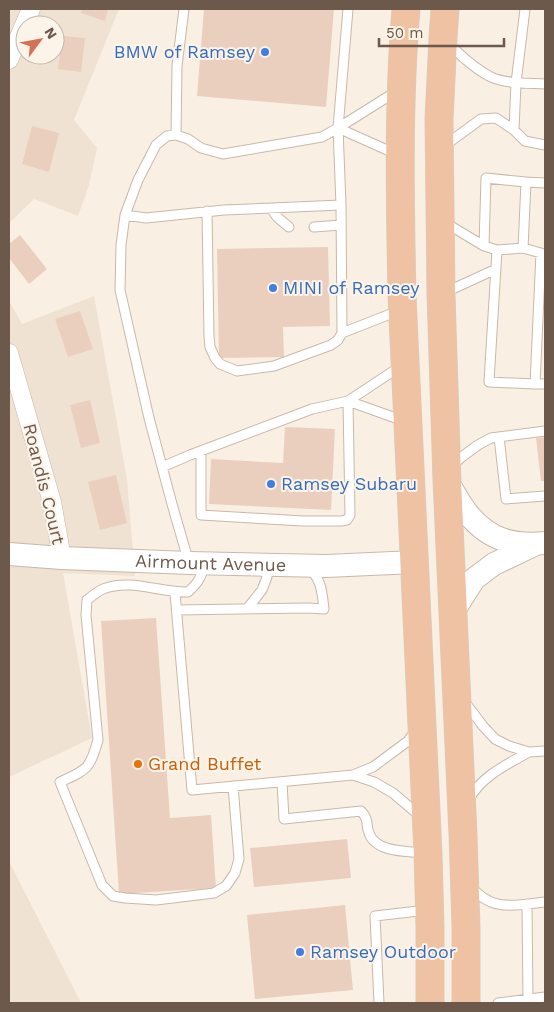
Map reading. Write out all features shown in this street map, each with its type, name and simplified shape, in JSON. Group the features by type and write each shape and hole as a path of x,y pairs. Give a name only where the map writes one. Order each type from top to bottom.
{"highway":[{"path":"406,9 402,88 400,212 428,854 430,1003"},
{"path":"445,9 439,149 441,294 465,877 466,1003"}],"street":[{"path":"9,60 31,9"},
{"name":"Roandis Court","path":"9,353 52,502 62,558"},
{"path":"447,476 468,514 485,531 510,542 541,544"},
{"path":"453,612 474,579 494,564 541,544"},
{"name":"Airmount Avenue","path":"9,554 62,558 326,566 415,562"}],"lane":[{"path":"176,135 177,66 184,9"},
{"path":"207,211 208,336 210,347 220,364 237,371 274,366 331,345 338,340 342,333 338,128 348,9"},
{"path":"514,130 516,83 525,9"},
{"path":"443,38 467,61 492,77 516,83 545,84"},
{"path":"233,786 239,859 235,873 226,886 214,893 156,900 113,896 102,885 60,782 84,771 94,757 98,740 86,615 87,600 102,589 122,585 151,587 176,593 188,592 197,584 202,573 196,563 162,467 120,290 120,245 126,215 138,180 156,145 167,136 176,135 188,138 201,148 223,154 322,137 402,88"},
{"path":"439,149 481,119 496,118 514,130 525,141 545,145"},
{"path":"338,128 400,156"},
{"path":"484,246 486,178 545,183"},
{"path":"523,248 526,182"},
{"path":"126,215 146,218 207,211 341,205"},
{"path":"271,208 277,217 289,227"},
{"path":"440,219 484,246 497,250 523,248 543,253 535,384"},
{"path":"314,227 341,225"},
{"path":"497,250 489,382 545,384"},
{"path":"441,294 496,269"},
{"path":"342,333 403,309"},
{"path":"162,467 312,409 348,401 406,364"},
{"path":"201,451 201,515 302,521 347,520 350,515 348,401"},
{"path":"348,401 408,422"},
{"path":"447,476 463,456 491,438 545,431"},
{"path":"499,437 506,499 545,496"},
{"path":"247,609 262,590 267,577 265,564"},
{"path":"176,610 324,609 322,588 317,576 306,565"},
{"path":"176,593 192,790 353,775 373,768 408,741 422,722"},
{"path":"457,690 483,726 495,739 509,746 529,752 545,751"},
{"path":"462,810 470,796 486,778 529,752"},
{"path":"353,775 374,782 393,793 426,822"},
{"path":"282,782 284,820 361,811 366,817 369,834 376,843 385,848 428,854"},
{"path":"465,877 474,890 488,902 497,905 545,902"},
{"path":"527,904 528,999"},
{"path":"378,1003 375,916 429,910"},
{"path":"498,1003 545,997"}],"shaded area":[{"path":"9,9 119,9 74,120 97,148 89,185 78,216 34,199 9,223"},
{"path":"94,296 127,479 135,576 63,573 92,738 9,777 9,301 22,324"},
{"path":"9,861 81,1003 9,1003"}],"building":[{"path":"82,9 108,9 105,21 81,13"},
{"name":"BMW of Ramsey","path":"204,9 334,9 326,107 197,96"},
{"path":"65,36 85,38 81,72 58,69 58,65 65,65"},
{"path":"32,126 59,133 49,172 22,164"},
{"path":"20,235 47,269 29,284 9,258 9,244"},
{"name":"MINI of Ramsey","path":"328,247 330,326 283,327 284,357 219,358 217,249"},
{"path":"80,311 93,349 68,357 55,319"},
{"path":"90,400 100,443 81,448 70,405"},
{"name":"Ramsey Subaru","path":"285,427 335,429 331,510 209,504 211,459 283,463"},
{"path":"545,437 545,481 541,481 536,438"},
{"path":"116,475 127,523 100,530 88,482"},
{"path":"156,618 170,818 211,815 216,888 119,894 101,621"},
{"path":"347,839 351,878 254,887 250,848"},
{"name":"Ramsey Outdoor","path":"345,905 353,990 255,999 247,915"}],"place":[{"name":"BMW of Ramsey","path":"265,52"},
{"name":"MINI of Ramsey","path":"273,288"},
{"name":"Ramsey Subaru","path":"271,484"},
{"name":"Grand Buffet","path":"138,764"},
{"name":"Ramsey Outdoor","path":"300,952"}]}
